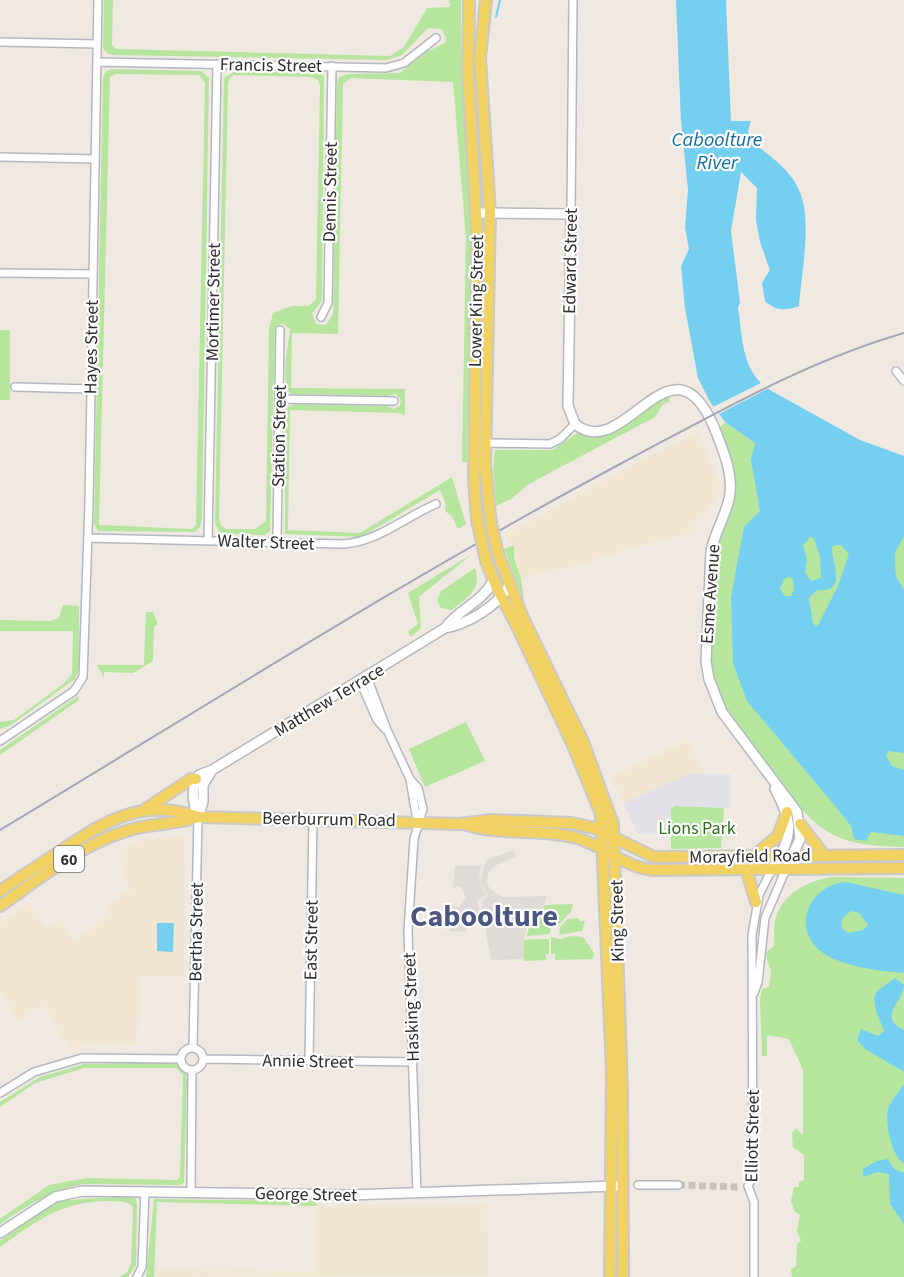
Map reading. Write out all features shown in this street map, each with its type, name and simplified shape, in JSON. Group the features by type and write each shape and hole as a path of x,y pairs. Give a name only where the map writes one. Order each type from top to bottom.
{"main road":[{"name":"Lower King Street","path":"469,0 470,117 477,213 474,488 477,519 486,561 502,599"},
{"name":"Lower King Street","path":"486,0 480,58 490,213 486,443 489,512 498,554 509,586"},
{"name":"King Street","path":"509,586 583,742 607,803 614,837 630,1185 622,1277"},
{"name":"King Street","path":"502,599 523,638 599,808 602,832 612,1072 609,1188 610,1277"},
{"path":"143,811 168,793 196,778"},
{"name":"Beerburrum Road","path":"0,891 91,830 121,816 143,811 173,809 198,816 460,824 490,820 559,822 602,832"},
{"path":"755,855 778,836 787,812"},
{"name":"Beerburrum Road","path":"0,906 81,852 111,836 146,826 184,822 198,816"},
{"name":"Beerburrum Road","path":"460,824 489,832 561,835 586,841 602,849"},
{"path":"800,824 824,855"},
{"name":"Morayfield Road","path":"602,832 649,856 904,855"},
{"name":"Morayfield Road","path":"602,849 633,866 653,870 904,868"},
{"path":"746,869 756,902"}],"street":[{"name":"Hayes Street","path":"0,740 74,691 83,677 88,538 98,0"},
{"name":"Edward Street","path":"573,0 568,406 575,424"},
{"name":"Francis Street","path":"97,62 395,67 435,38"},
{"path":"0,42 98,44"},
{"name":"Mortimer Street","path":"208,540 217,64"},
{"name":"Dennis Street","path":"321,317 328,303 332,66"},
{"path":"0,158 95,159"},
{"path":"477,213 571,214"},
{"path":"0,273 93,274"},
{"name":"Station Street","path":"277,542 280,330"},
{"path":"896,371 904,381"},
{"path":"15,387 90,389"},
{"name":"Esme Avenue","path":"575,424 594,432 607,431 665,391 678,389 692,393 702,403 725,456 730,481 729,498 711,551 706,661 709,680 722,712 769,777 792,804 800,824"},
{"path":"280,399 394,401"},
{"path":"486,443 550,444 560,440 575,424"},
{"name":"Walter Street","path":"88,538 344,544 367,541 436,504"},
{"name":"Matthew Terrace","path":"445,628 452,618 479,599 494,581"},
{"path":"502,599 509,586"},
{"name":"Matthew Terrace","path":"196,778 202,772 212,770 445,628 457,626 502,599"},
{"name":"Hasking Street","path":"363,679 410,779 417,822 408,931 417,1193"},
{"path":"198,816 204,782 212,770"},
{"name":"Esme Avenue","path":"769,777 787,812 789,838 772,869"},
{"path":"196,778 193,802 198,816"},
{"name":"Bertha Street","path":"193,1047 198,816"},
{"name":"East Street","path":"309,1061 313,819"},
{"path":"786,869 800,839 800,824"},
{"name":"Elliott Street","path":"754,1277 754,1202 745,1187 753,1176 752,936 756,902 772,869"},
{"name":"Elliott Street","path":"753,994 758,982 765,918 786,869"},
{"path":"193,1047 201,1051 204,1059 201,1065 192,1070 186,1068 182,1059 185,1051 193,1047"},
{"path":"0,1093 34,1072 82,1058 182,1059"},
{"name":"Annie Street","path":"204,1059 413,1062"},
{"path":"191,1192 192,1070"},
{"path":"630,1185 678,1185"},
{"name":"George Street","path":"0,1233 55,1197 82,1191 343,1195 609,1188 630,1185"},
{"path":"137,1277 142,1267 145,1191"}],"shaded area":[{"path":"697,433 720,481 718,498 688,534 625,550 582,565 521,578 514,559 514,545 505,535 641,460"},
{"path":"689,740 704,774 689,774 623,803 612,777"},
{"path":"689,774 730,774 730,808 674,806 671,810 670,834 638,834 623,803"},
{"path":"185,834 184,976 139,976 137,1046 89,1045 70,1049 43,1005 14,1023 16,1015 0,993 0,922 29,903 46,927 59,919 75,941 109,913 107,905 129,890 118,851 141,841"},
{"path":"514,850 515,857 493,867 488,873 487,882 490,889 503,897 547,896 542,915 530,916 524,938 524,959 491,960 482,901 488,896 480,882 486,860"},
{"path":"455,866 481,866 479,881 486,896 478,900 479,915 468,917 466,932 450,931 452,904 455,907 460,906 466,898 462,888 456,886 453,889"},
{"path":"487,1203 489,1275 154,1277 154,1268 315,1272 318,1206"}],"green space":[{"path":"104,0 113,0 112,45 116,49 390,56 404,47 427,8 450,7 449,0 461,0 461,69 472,232 467,462 462,462 466,238 453,82 351,78 343,84 338,334 292,333 291,388 405,389 405,415 290,410 288,530 360,533 452,477 466,524 458,529 452,516 445,511 446,504 440,490 361,537 285,534 285,413 289,406 295,404 387,406 393,409 400,406 401,400 396,394 387,396 291,394 287,388 285,372 290,329 282,323 275,329 270,531 265,535 224,534 219,532 215,523 224,78 235,71 317,73 324,76 322,301 312,313 316,324 326,325 333,314 337,82 339,78 347,74 400,73 426,52 445,43 446,38 442,29 428,28 402,55 387,60 113,55 108,54 103,48","holes":["234,75 312,77 318,80 320,85 316,299 309,306 292,306 273,313 269,329 266,521 256,529 226,529 221,525 219,519 228,83"]},
{"path":"111,69 201,71 209,78 202,519 200,527 195,532 98,531 94,524 103,79 105,72","holes":["115,74 199,75 205,83 196,525 192,529 99,525 110,77"]},
{"path":"0,330 10,330 10,400 0,400"},
{"path":"670,397 669,402 663,404 655,417 529,484 511,499 496,506 493,468 495,450 553,450 577,433 594,436 607,434 618,430 656,402"},
{"path":"725,422 755,443 904,512 904,847 861,844 829,832 816,823 777,776 769,776 722,712 709,679 711,551 730,481 716,432"},
{"path":"514,545 514,559 521,578 524,601 504,549"},
{"path":"472,554 419,597 421,628 411,637 408,632 418,624 408,593"},
{"path":"475,568 477,576 472,593 452,610 441,608 437,601 441,591"},
{"path":"63,605 79,606 79,670 75,679 11,725 0,729 0,722 14,720 62,685 72,674 73,631 0,631 0,620 50,621 59,618"},
{"path":"146,612 153,612 158,624 154,627 153,661 133,673 104,672 104,678 97,665 144,665"},
{"path":"78,696 79,700 0,755 0,750"},
{"path":"466,722 485,761 425,787 409,749"},
{"name":"Lions Park","path":"674,806 724,808 721,848 671,849 671,810"},
{"path":"833,877 904,878 904,1277 792,1277 791,1269 796,1266 797,1244 801,1241 797,1231 800,1215 795,1212 791,1201 794,1187 799,1187 799,1182 804,1180 804,1155 793,1147 792,1133 796,1128 803,1135 803,1070 789,1039 767,1035 767,1056 762,1056 760,999 762,989 769,987 771,972 765,953 774,946 775,920 780,908 791,894 807,884"},
{"path":"573,904 571,911 558,926 552,926 542,913 544,905"},
{"path":"531,916 546,920 550,925 550,934 527,936"},
{"path":"579,918 579,921 585,921 582,931 559,935 560,927 568,919"},
{"path":"570,936 583,937 594,953 593,959 555,960 555,954 551,954 551,937 561,939"},
{"path":"549,939 549,954 546,954 546,960 524,961 523,940"},
{"path":"172,1062 183,1068 187,1075 184,1183 179,1185 83,1184 50,1195 0,1224 0,1219 49,1185 87,1178 177,1180 180,1177 183,1075 176,1068 84,1068 35,1083 0,1107 0,1102 40,1077 84,1064"},
{"path":"135,1197 137,1204 136,1265 128,1277 119,1277 127,1272 131,1264 133,1207 126,1202 94,1202 64,1208 40,1220 0,1247 0,1241 57,1201"},
{"path":"154,1199 316,1201 317,1206 157,1202 154,1277 146,1277"}],"water":[{"name":"Caboolture River","path":"676,0 726,0 731,121 751,121 748,131 750,141 778,162 795,182 803,202 806,231 799,306 789,309 777,308 765,301 762,283 770,270 760,242 756,220 757,188 741,172 731,231 740,302 738,308 748,363 759,381 768,389 860,440 904,456 904,536 895,553 895,565 896,576 904,590 904,753 888,751 886,756 892,766 904,770 904,836 871,832 866,841 854,839 851,826 747,701 733,663 731,597 744,527 760,511 751,460 755,443 725,422 710,402 698,378 685,308 681,266 689,249 685,228 688,190 681,121","holes":["810,537 814,538 820,557 821,578 811,581 805,572 807,561 803,545","841,545 849,554 838,586 817,627 813,623 809,598 817,590 827,590 836,582 832,547","789,577 793,579 794,590 791,596 785,596 780,589 784,579"]},
{"path":"846,882 904,895 904,973 870,969 846,963 817,948 809,937 806,916 816,897 824,889","holes":["852,911 859,913 868,925 863,930 848,933 842,928 844,917"]},
{"path":"157,923 174,923 173,952 157,951"},
{"path":"895,978 904,985 892,1019 904,1030 904,1072 865,1049 857,1040 861,1029 878,1036 884,1031 876,1011 874,998 876,992"},
{"path":"904,1084 904,1163 892,1147 887,1115 891,1102"},
{"path":"888,1159 894,1169 904,1173 904,1224 890,1204 889,1174 877,1172 863,1177 863,1169 877,1161"}],"pier":[{"path":"763,382 771,387 717,415 711,408"}],"waterway":[{"path":"496,17 500,0"}],"tunnel":[{"path":"678,1185 741,1187"}],"railway":[{"path":"0,830 309,642 543,506 795,374 904,333"}],"district":[{"name":"Caboolture","path":"484,916"}]}
